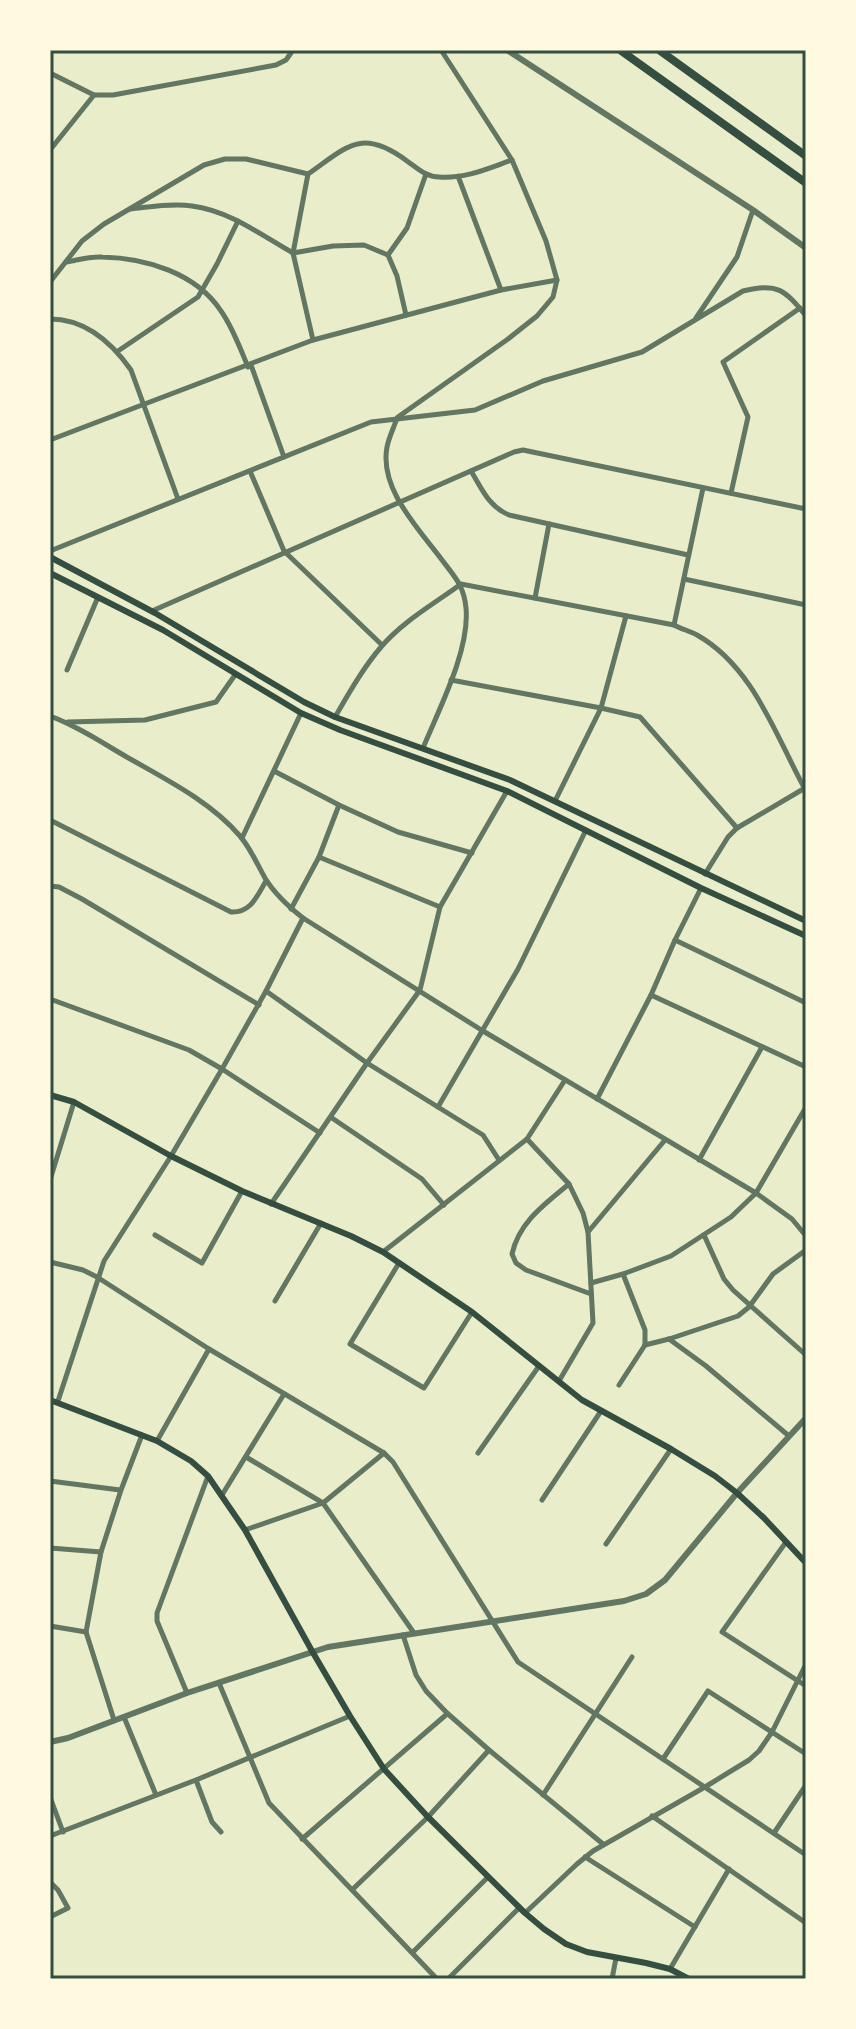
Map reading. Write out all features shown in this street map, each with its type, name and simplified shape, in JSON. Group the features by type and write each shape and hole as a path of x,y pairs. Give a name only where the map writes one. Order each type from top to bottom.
{"highway":[{"path":"620,50 806,183"},
{"path":"659,50 806,156"}],"main road":[{"path":"50,557 152,611 304,702 335,717 510,780 806,921"},
{"path":"50,573 139,617 301,713 507,791 701,888 806,936"},
{"path":"139,617 152,611"},
{"path":"550,811 555,801"},
{"path":"50,1095 74,1102 242,1191 383,1252 472,1312 582,1400 715,1476 737,1493 806,1563"},
{"path":"54,1401 157,1441 191,1461 208,1476 245,1530 312,1651 384,1769 522,1911 566,1944 587,1952 670,1969 689,1979"}],"street":[{"path":"50,73 94,95 119,94 276,65 286,60 293,50"},
{"path":"423,748 465,636 466,609 461,584 398,501 388,470 387,449 397,418 537,316 553,297 557,280 546,241 512,160 441,50"},
{"path":"509,50 806,248"},
{"path":"50,150 94,95"},
{"path":"313,340 293,253 308,174 350,145 369,142 393,151 426,174 439,177 471,174 512,160"},
{"path":"50,282 82,241 127,209 204,165 225,159 246,159 308,174"},
{"path":"388,255 407,228 426,174"},
{"path":"458,176 501,290"},
{"path":"127,209 163,205 214,211 238,221 293,253 333,246 364,245 388,255 397,276 406,315"},
{"path":"693,322 737,257 753,210"},
{"path":"118,351 198,297 238,221"},
{"path":"66,262 99,257 130,259 159,266 203,290 220,309 235,335 284,457"},
{"path":"50,440 313,340 501,290 557,280"},
{"path":"50,551 371,422 475,410 543,381 642,352 743,291 762,286 774,287 806,316"},
{"path":"731,493 748,417 723,362 800,308"},
{"path":"50,319 84,327 118,351 131,370 178,499"},
{"path":"152,611 398,501 523,450 806,509"},
{"path":"250,471 284,551 382,645"},
{"path":"471,471 489,501 497,510 509,515 688,555"},
{"path":"674,625 703,488"},
{"path":"535,598 549,524"},
{"path":"684,579 806,605"},
{"path":"335,717 382,645 406,623 461,584 674,625 710,644 739,671 762,705 806,789 737,828 705,874"},
{"path":"67,670 99,596"},
{"path":"798,604 806,611"},
{"path":"555,801 601,708 626,616"},
{"path":"67,722 145,720 216,702 235,675"},
{"path":"451,680 640,717 737,828"},
{"path":"242,838 301,713"},
{"path":"50,716 67,722 205,804 226,820 242,838 266,881 303,918 483,1031 756,1193 792,1219 806,1236"},
{"path":"274,771 398,832 472,853"},
{"path":"271,1204 420,990 440,907 507,791"},
{"path":"291,909 319,857 339,805"},
{"path":"50,820 231,912 242,913 250,908 266,881"},
{"path":"438,1107 518,969 586,829"},
{"path":"319,857 440,907"},
{"path":"50,886 59,887 82,899 259,1005"},
{"path":"597,1099 651,995 701,888"},
{"path":"54,1401 97,1277 114,1243 171,1156 222,1069 303,918"},
{"path":"675,940 806,1003"},
{"path":"266,991 367,1063 483,1135 499,1160"},
{"path":"651,995 806,1067"},
{"path":"50,999 189,1050 320,1133"},
{"path":"699,1160 762,1047"},
{"path":"383,1252 527,1139 565,1080"},
{"path":"50,1180 74,1102"},
{"path":"591,1283 671,1256 731,1217 756,1193 806,1107"},
{"path":"332,1118 422,1179 444,1205"},
{"path":"527,1139 569,1184 588,1232 593,1323 559,1381"},
{"path":"588,1232 665,1140"},
{"path":"569,1184 529,1219 519,1233 512,1254 516,1263 526,1270 591,1294"},
{"path":"155,1235 202,1263 242,1191"},
{"path":"275,1301 321,1223"},
{"path":"704,1235 724,1279 733,1290 806,1355"},
{"path":"645,1345 738,1316 749,1307 773,1274 806,1250"},
{"path":"50,1262 83,1270 97,1277 209,1349 384,1453 393,1462 518,1662 806,1855"},
{"path":"399,1263 350,1344 424,1388 472,1312"},
{"path":"619,1385 645,1345 645,1330 623,1274"},
{"path":"669,1339 699,1360 789,1436"},
{"path":"157,1441 209,1349"},
{"path":"478,1453 539,1366"},
{"path":"222,1495 284,1394"},
{"path":"542,1500 601,1411"},
{"path":"50,1742 312,1651 624,1601 646,1594 673,1572 737,1493 806,1418"},
{"path":"114,1720 86,1632 101,1552 142,1434"},
{"path":"606,1544 671,1449"},
{"path":"245,1530 323,1503 384,1453"},
{"path":"246,1457 323,1503 414,1633"},
{"path":"187,1693 157,1621 157,1613 208,1476"},
{"path":"50,1481 121,1490"},
{"path":"786,1542 722,1632 806,1686"},
{"path":"50,1548 101,1552"},
{"path":"50,1626 86,1632"},
{"path":"403,1635 416,1675 447,1713 603,1844"},
{"path":"543,1795 632,1657"},
{"path":"448,1979 585,1857 749,1760 772,1732 806,1664"},
{"path":"219,1683 269,1803 437,1979"},
{"path":"663,1759 708,1691 806,1754"},
{"path":"302,1839 447,1713"},
{"path":"50,1836 350,1716"},
{"path":"124,1717 156,1795"},
{"path":"353,1889 428,1817 489,1750"},
{"path":"196,1780 212,1822 221,1832"},
{"path":"774,1833 806,1785"},
{"path":"50,1797 63,1832"},
{"path":"652,1816 806,1923"},
{"path":"585,1857 695,1927"},
{"path":"670,1969 729,1869"},
{"path":"413,1952 488,1877"},
{"path":"50,1882 68,1908 50,1917"},
{"path":"612,1979 616,1958"}]}
